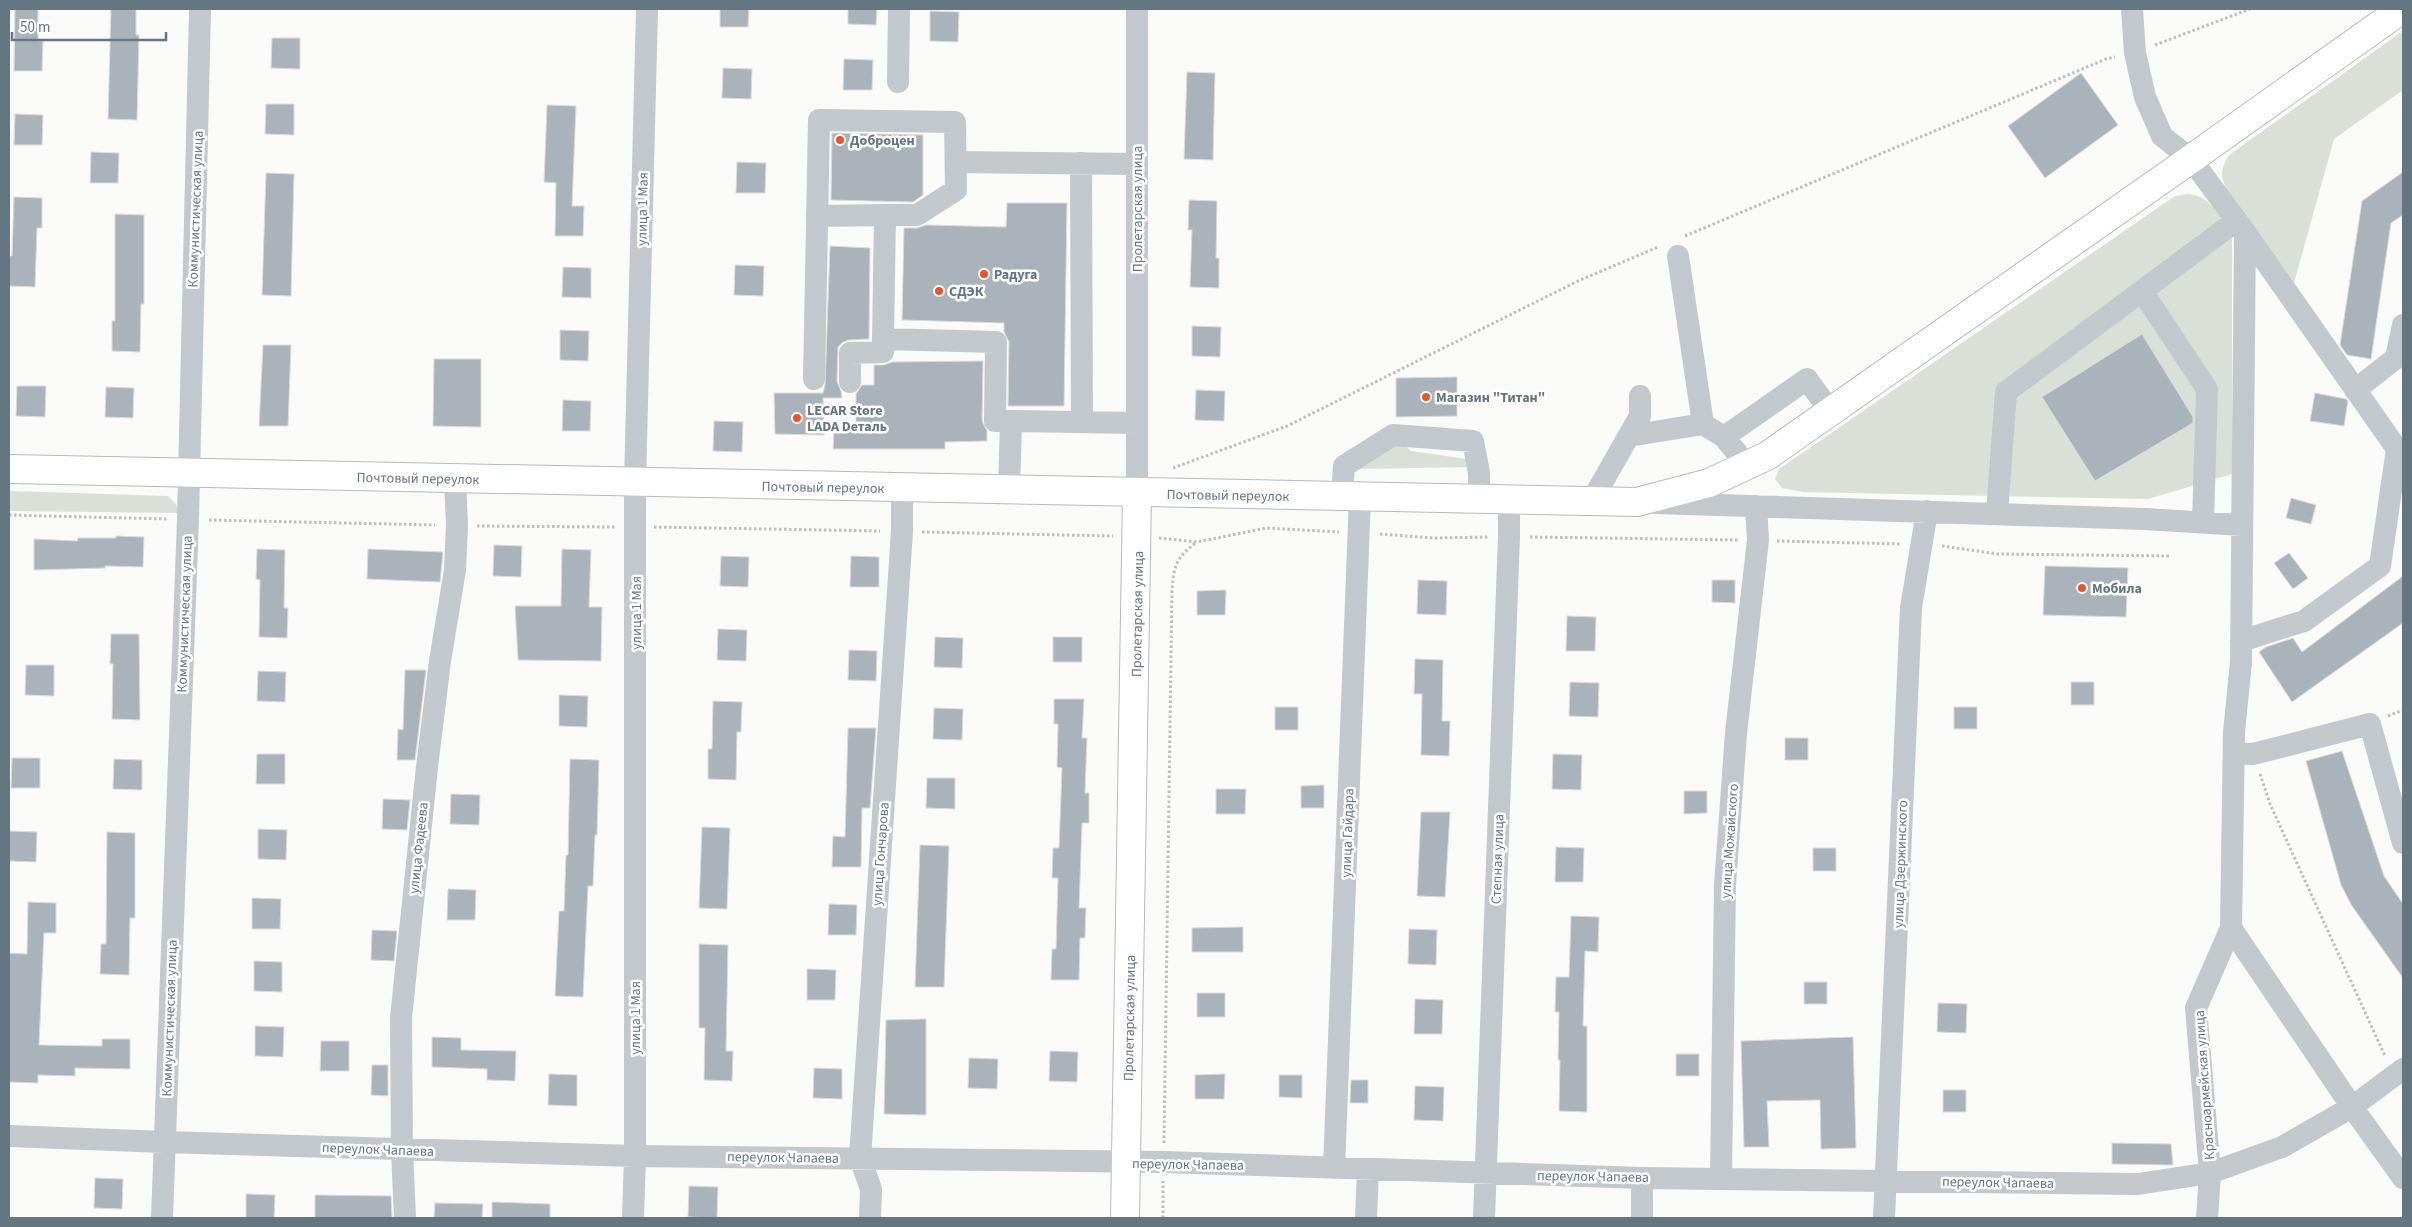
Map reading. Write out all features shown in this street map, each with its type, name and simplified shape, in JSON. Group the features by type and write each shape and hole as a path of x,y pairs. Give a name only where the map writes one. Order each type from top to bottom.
{"main road":[{"name":"Почтовый переулок","path":"9,469 1137,494 1637,502 1709,483 1767,456 2402,9"},
{"name":"Пролетарская улица","path":"1126,1218 1138,537 1137,494"}],"street":[{"name":"Коммунистическая улица","path":"162,1218 188,520 200,9"},
{"name":"улица 1 Мая","path":"633,1218 635,1156 635,482 647,9"},
{"path":"898,82 899,9"},
{"name":"Пролетарская улица","path":"1137,494 1138,9"},
{"path":"2132,9 2135,53 2145,97 2162,136 2191,159 2355,390 2400,447 2380,566 2304,621 2241,641"},
{"path":"814,379 817,216 819,120 955,122 956,190 917,215 817,216"},
{"path":"956,162 1137,164"},
{"path":"1080,163 1082,422"},
{"path":"850,382 850,353 883,352 885,215"},
{"path":"1997,513 2006,392 2142,291 2240,227"},
{"path":"2240,227 2241,641 2244,753 2231,928 2403,1178"},
{"path":"1678,256 1703,424"},
{"path":"2142,291 2207,390 2203,522"},
{"path":"2355,390 2396,358 2403,325"},
{"path":"883,339 996,342 996,421 1137,423"},
{"path":"1724,437 1807,379 1830,411"},
{"path":"1591,502 1640,416 1640,396"},
{"path":"1009,491 1011,421"},
{"path":"1629,436 1703,424 1724,437 1747,465"},
{"name":"улица Гайдара","path":"1334,1168 1358,533 1344,466 1393,434 1473,441 1479,473 1479,499"},
{"name":"улица Фадеева","path":"405,1218 402,1150 401,1018 408,939 440,661 455,570 457,526 455,479"},
{"name":"улица Гончарова","path":"870,1218 871,1189 860,1158 902,531 902,489"},
{"name":"Степная улица","path":"1484,1218 1510,536 1509,499"},
{"path":"1637,502 1997,513 2242,524"},
{"name":"улица Можайского","path":"1721,1178 1725,885 1736,733 1758,540 1756,506"},
{"name":"улица Дзержинского","path":"1884,1218 1911,608 1927,511"},
{"path":"2244,753 2370,724 2403,843"},
{"name":"Красноармейская улица","path":"2207,1218 2210,1173 2196,1008 2231,928"},
{"name":"переулок Чапаева","path":"9,1136 635,1156 1164,1162 1642,1178 2138,1184 2210,1173 2282,1147 2352,1106 2399,1072"},
{"path":"1366,1218 1368,1170"},
{"path":"1642,1178 1642,1218"}],"path":[{"path":"9,515 457,526 902,531 1138,537 1197,542 1266,528 1433,538 1510,536 1923,544 1998,554 2171,556"},
{"path":"1163,1218 1172,588 1174,568 1181,553 1197,542"},
{"path":"2244,753 2399,1072"}],"shaded area":[{"path":"2403,31 2403,90 2334,139 2294,283 2228,192 2222,178 2224,165 2229,155"},
{"path":"2188,194 2204,199 2209,203 2232,236 2232,474 2148,499 1803,492 1782,488 1775,479 1779,469 2175,196"},
{"path":"1402,442 1411,451 1466,459 1473,467 1353,469"},
{"path":"9,491 168,496 176,504 179,513 9,511"}],"building":[{"path":"15,9 38,9 38,41 43,41 42,71 14,71"},
{"path":"111,9 136,9 136,35 139,35 137,120 108,119"},
{"path":"720,9 749,9 748,27 720,27"},
{"path":"848,9 877,9 876,25 848,24"},
{"path":"930,11 959,12 958,42 930,41"},
{"path":"272,38 300,38 300,69 271,68"},
{"path":"844,59 873,60 872,90 843,90"},
{"path":"723,68 752,69 751,99 722,98"},
{"path":"1187,72 1215,73 1213,160 1184,159"},
{"path":"2081,73 2118,125 2045,178 2008,126"},
{"path":"266,104 294,104 294,135 265,134"},
{"path":"547,105 576,106 572,206 584,206 583,236 555,236 556,183 544,182"},
{"path":"15,114 43,115 42,145 14,145"},
{"path":"832,133 923,135 923,195 913,202 831,200"},
{"path":"91,152 119,153 118,183 90,183"},
{"path":"737,162 766,163 765,193 736,193"},
{"path":"2403,172 2403,215 2391,223 2371,359 2347,355 2340,345 2362,201"},
{"path":"266,173 294,174 291,296 262,295"},
{"path":"14,197 42,198 42,228 37,228 35,287 9,286 9,256 12,256"},
{"path":"1189,200 1217,201 1216,258 1219,258 1219,288 1190,287 1192,230 1188,230"},
{"name":"Радуга","path":"1007,203 1067,203 1064,406 1008,406 1009,342 1004,332 1004,323 902,320 904,228 917,228 926,225 1006,227"},
{"path":"115,214 144,215 144,304 141,304 140,352 112,351 112,321 115,321"},
{"path":"830,246 870,248 869,339 849,340 843,342 838,347 837,382 842,398 823,398 824,435 775,434 774,393 823,393 825,385"},
{"path":"735,265 764,266 763,296 734,295"},
{"path":"563,267 591,268 591,298 562,297"},
{"path":"1192,326 1221,327 1220,357 1192,356"},
{"path":"560,330 589,331 588,361 560,360"},
{"path":"2142,334 2193,417 2193,423 2095,481 2042,397"},
{"path":"263,345 291,345 288,426 259,426"},
{"path":"434,359 481,359 481,427 433,426"},
{"path":"983,361 982,421 987,431 987,441 945,442 945,449 833,449 834,431 856,431 856,394 862,385 874,385 874,365 884,365 892,362"},
{"name":"Магазин \"Титан\"","path":"1457,377 1457,416 1396,417 1396,378"},
{"path":"17,386 46,386 45,417 16,416"},
{"path":"106,387 134,388 133,418 105,417"},
{"path":"1196,390 1225,391 1224,421 1195,420"},
{"path":"2315,393 2348,401 2344,426 2310,421"},
{"path":"563,400 591,401 590,431 562,431"},
{"path":"714,421 743,422 742,452 713,451"},
{"path":"2291,498 2316,505 2311,524 2286,518"},
{"path":"116,536 144,537 143,567 105,566 105,568 34,570 34,539 77,541 78,538 116,538"},
{"path":"494,545 522,546 521,577 493,576"},
{"path":"257,549 285,550 284,608 288,608 287,638 259,637 260,580 256,579"},
{"path":"368,549 443,552 440,582 367,579"},
{"path":"562,549 591,550 589,607 602,607 601,661 518,660 515,606 561,606"},
{"path":"2289,553 2308,578 2293,589 2274,563"},
{"path":"721,556 749,557 748,587 720,586"},
{"path":"851,556 879,557 879,587 850,587"},
{"path":"2045,566 2128,568 2126,617 2043,615"},
{"path":"2403,576 2403,623 2292,702 2259,652 2266,647 2293,638 2302,652"},
{"path":"1418,580 1447,581 1446,615 1417,614"},
{"path":"1712,580 1735,580 1735,603 1712,602"},
{"path":"1226,590 1225,615 1197,615 1197,591"},
{"path":"1567,616 1596,617 1595,651 1566,651"},
{"path":"718,629 747,630 746,661 717,660"},
{"path":"111,634 139,634 140,720 112,719 113,664 110,664"},
{"path":"935,637 963,638 962,668 934,667"},
{"path":"1053,637 1082,637 1082,662 1053,662"},
{"path":"849,650 877,651 876,681 848,680"},
{"path":"1415,659 1443,660 1442,721 1450,721 1449,756 1421,755 1422,694 1414,694"},
{"path":"26,665 54,665 54,696 25,695"},
{"path":"405,670 426,670 415,760 397,760 398,729 403,730"},
{"path":"258,671 286,672 285,702 257,701"},
{"path":"1570,682 1599,683 1598,717 1569,716"},
{"path":"2071,682 2094,682 2094,705 2071,705"},
{"path":"559,695 588,696 587,727 559,726"},
{"path":"1054,699 1084,699 1082,738 1087,738 1085,793 1089,793 1089,823 1082,823 1079,908 1086,908 1085,938 1080,938 1079,980 1051,980 1052,949 1056,949 1058,878 1052,878 1053,848 1059,848 1062,768 1057,767 1058,724 1054,724"},
{"path":"713,701 742,702 741,732 737,732 736,780 708,779 708,749 712,749"},
{"path":"1275,707 1298,707 1298,730 1275,730"},
{"path":"1954,707 1977,707 1977,729 1954,729"},
{"path":"934,708 963,709 962,740 933,739"},
{"path":"848,728 876,728 870,808 862,808 861,867 832,867 833,836 845,837"},
{"path":"1785,738 1808,738 1808,760 1785,760"},
{"path":"2342,751 2384,876 2403,904 2403,978 2352,906 2341,885 2306,761"},
{"path":"257,754 285,754 285,784 256,784"},
{"path":"1553,754 1582,755 1581,790 1552,789"},
{"path":"12,758 40,758 40,788 11,788"},
{"path":"114,759 142,760 142,790 113,789"},
{"path":"570,759 599,760 597,835 595,835 593,886 588,886 583,997 555,996 559,911 564,911 566,855 568,855"},
{"path":"927,778 955,778 955,809 926,808"},
{"path":"1324,785 1324,808 1301,808 1301,786"},
{"path":"1216,789 1246,789 1245,814 1216,814"},
{"path":"1684,791 1707,791 1707,813 1684,814"},
{"path":"451,794 480,795 479,825 450,824"},
{"path":"383,799 410,800 407,830 382,829"},
{"path":"1421,812 1450,812 1445,897 1417,896"},
{"path":"702,827 730,828 727,909 699,908"},
{"path":"258,829 287,830 286,860 258,859"},
{"path":"9,831 37,832 36,862 9,861"},
{"path":"107,832 135,833 135,918 130,918 129,975 100,974 101,944 106,944"},
{"path":"920,845 949,846 944,987 915,987"},
{"path":"1556,847 1584,848 1583,882 1555,882"},
{"path":"1813,848 1836,848 1836,871 1813,871"},
{"path":"448,889 476,890 475,920 447,920"},
{"path":"252,898 281,899 280,929 252,929"},
{"path":"28,902 56,903 56,933 44,933 39,1045 102,1046 102,1039 130,1039 130,1069 75,1068 75,1076 38,1075 38,1083 9,1082 9,953 27,954"},
{"path":"829,904 857,905 856,935 828,935"},
{"path":"1571,916 1599,917 1598,952 1585,951 1583,1026 1587,1026 1587,1112 1559,1111 1559,1012 1555,1012 1556,977 1569,977"},
{"path":"1243,927 1243,952 1192,952 1192,928"},
{"path":"1409,929 1437,930 1436,965 1408,964"},
{"path":"372,930 397,931 394,961 371,960"},
{"path":"699,944 728,945 726,1051 733,1051 732,1081 704,1080 705,1028 699,1028"},
{"path":"254,961 282,962 282,992 254,991"},
{"path":"807,969 836,970 835,1000 807,1000"},
{"path":"1804,982 1827,982 1827,1004 1804,1004"},
{"path":"1197,993 1225,993 1225,1017 1197,1017"},
{"path":"1415,999 1443,1000 1442,1034 1414,1034"},
{"path":"1938,1003 1967,1004 1966,1033 1937,1032"},
{"path":"926,1019 926,1115 884,1114 886,1020"},
{"path":"255,1026 284,1027 283,1057 255,1056"},
{"path":"432,1037 461,1038 461,1050 516,1051 515,1081 487,1080 487,1069 432,1067"},
{"path":"1853,1037 1856,1148 1821,1149 1820,1100 1767,1101 1769,1147 1744,1147 1741,1041"},
{"path":"321,1041 349,1041 349,1071 320,1071"},
{"path":"1050,1051 1078,1052 1077,1082 1049,1081"},
{"path":"1676,1054 1699,1054 1699,1076 1676,1076"},
{"path":"969,1058 998,1059 997,1089 968,1088"},
{"path":"372,1065 388,1065 388,1096 371,1095"},
{"path":"814,1068 842,1069 842,1099 813,1098"},
{"path":"549,1074 577,1075 577,1106 548,1105"},
{"path":"1225,1074 1224,1099 1195,1099 1195,1075"},
{"path":"1279,1075 1302,1075 1302,1098 1279,1097"},
{"path":"1351,1080 1368,1080 1368,1103 1350,1103"},
{"path":"1415,1086 1444,1087 1443,1121 1414,1120"},
{"path":"1943,1090 1966,1090 1966,1112 1943,1112"},
{"path":"2112,1143 2171,1144 2173,1165 2112,1164"},
{"path":"95,1178 123,1179 122,1209 94,1208"},
{"path":"689,1186 718,1187 717,1218 688,1217"},
{"path":"246,1194 275,1195 274,1218 246,1218"},
{"path":"315,1195 391,1196 392,1218 315,1218"},
{"path":"492,1202 550,1204 550,1218 492,1218"},
{"path":"435,1203 483,1204 482,1218 434,1218"}],"place":[{"name":"Доброцен","path":"840,140"},
{"name":"Радуга","path":"984,274"},
{"name":"СДЭК","path":"939,291"},
{"name":"Магазин \"Титан\"","path":"1426,397"},
{"name":"LECAR Store LADA Dеталь","path":"797,418"},
{"name":"Мобила","path":"2082,588"}]}
